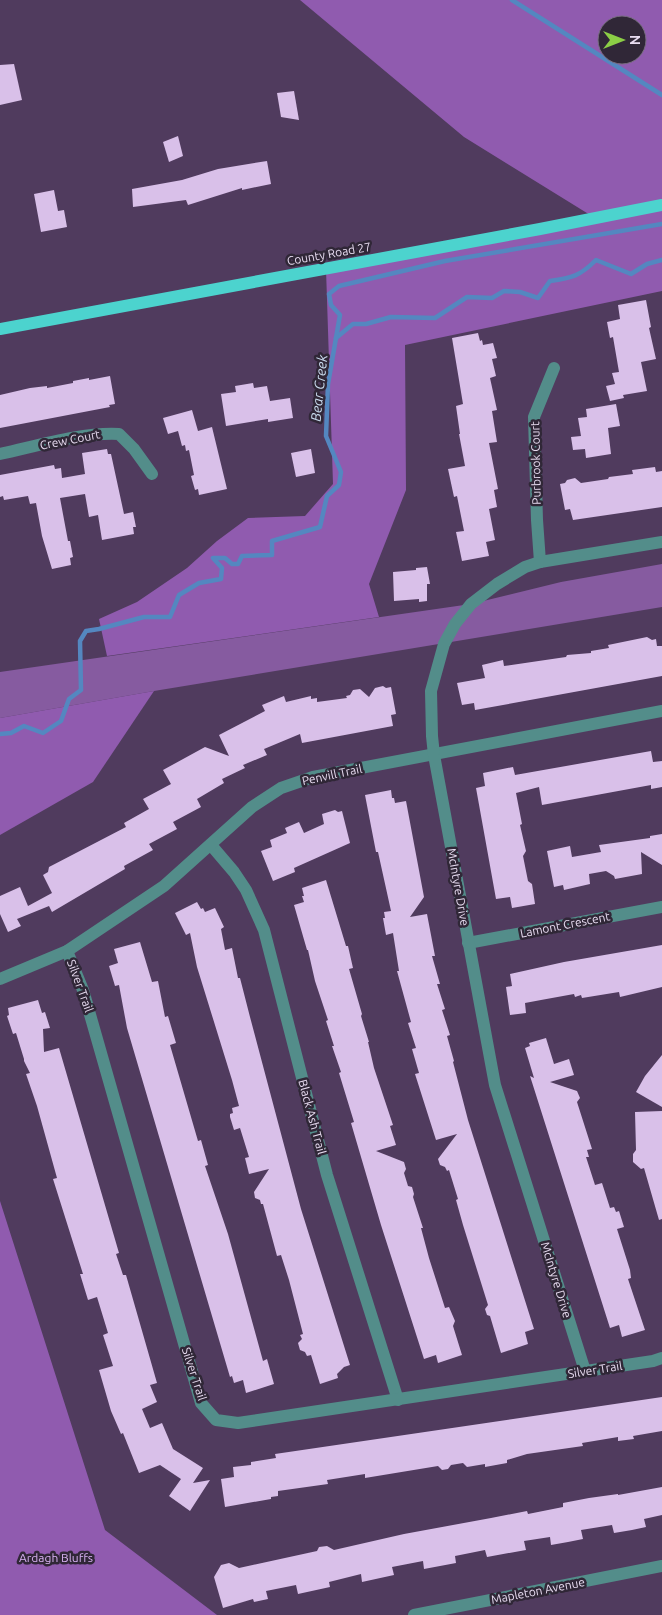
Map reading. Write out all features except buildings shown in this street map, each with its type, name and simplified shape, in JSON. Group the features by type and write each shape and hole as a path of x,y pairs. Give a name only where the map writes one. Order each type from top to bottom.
{"main road":[{"name":"County Road 27","path":"0,329 540,230 662,205"}],"street":[{"name":"Purbrook Court","path":"540,562 534,417 554,368"},
{"name":"Crew Court","path":"0,454 105,433 119,434 134,449 152,474"},
{"name":"McIntyre Drive","path":"584,1371 495,1085 434,755 431,692 436,666 444,644 455,624 471,604 497,584 525,567 540,562 662,542"},
{"name":"Penvill Trail","path":"0,979 67,951 164,886 252,807 281,788 313,777 662,711"},
{"name":"Black Ash Trail","path":"210,845 234,872 246,890 264,930 327,1174 398,1400"},
{"name":"Lamont Crescent","path":"468,943 662,907"},
{"name":"Silver Trail","path":"67,951 83,990 202,1403 216,1420 238,1423 398,1400 662,1358"},
{"name":"Mapleton Avenue","path":"414,1615 472,1610 662,1566"}],"shaded area":[{"path":"662,564 662,607 0,718 0,672 471,604 561,582"}],"green space":[{"path":"300,0 662,0 662,291 405,345 406,490 369,584 379,617 107,656 99,619 137,602 187,568 217,541 248,518 305,516 333,484 326,269 595,218 464,137"},
{"path":"154,691 93,782 0,835 0,718"},
{"name":"Ardagh Bluffs","path":"0,1201 105,1530 217,1615 0,1615"}],"waterway":[{"path":"512,0 662,95"},
{"name":"Bear Creek","path":"0,734 11,733 24,726 43,733 61,721 69,699 81,690 80,641 86,631 144,617 170,617 179,595 199,583 221,579 222,568 213,558 225,558 232,564 238,564 242,556 272,555 272,541 320,527 327,496 339,485 341,472 326,436 328,384 340,315 331,305 329,294 339,286 445,261 662,224"},
{"path":"336,338 353,324 366,324 391,317 435,318 467,297 492,298 504,291 520,292 538,298 550,281 575,275 585,270 596,260 631,274 647,264 662,260"}]}
